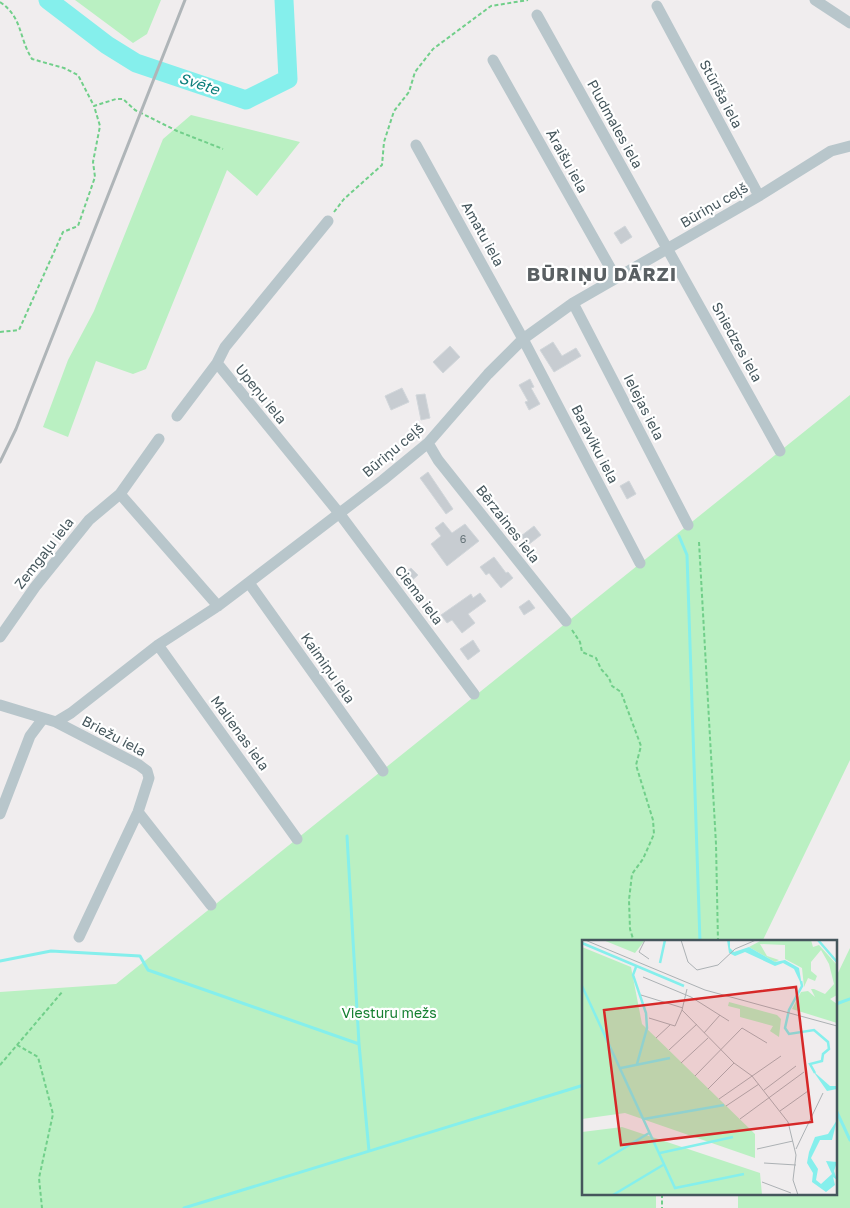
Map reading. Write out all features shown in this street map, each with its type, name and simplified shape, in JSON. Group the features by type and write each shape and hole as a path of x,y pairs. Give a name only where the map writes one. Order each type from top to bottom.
{"street":[{"path":"815,0 850,23"},
{"name":"Stūrīša iela","path":"657,6 759,196"},
{"name":"Pludmales iela","path":"537,15 667,248"},
{"name":"Āraišu iela","path":"493,60 616,278"},
{"name":"Amatu iela","path":"416,145 523,339"},
{"name":"Būriņu ceļš","path":"56,722 158,645 218,606 249,583 428,443 488,374 523,339 573,302 759,196 831,151 850,146"},
{"name":"Upeņu iela","path":"328,221 225,347 217,364 339,514"},
{"name":"Sniedzes iela","path":"667,248 780,451"},
{"name":"Ielejas iela","path":"573,302 688,525"},
{"name":"Baraviku iela","path":"523,339 640,563"},
{"path":"178,416 217,364"},
{"name":"Zemgaļu iela","path":"0,637 35,587 89,520 120,494 159,439"},
{"name":"Bērzaines iela","path":"428,443 438,460 566,621"},
{"path":"120,494 218,606"},
{"name":"Ciema iela","path":"339,514 474,694"},
{"name":"Kaimiņu iela","path":"249,583 383,771"},
{"name":"Malienas iela","path":"158,645 297,839"},
{"path":"0,705 42,720 56,722"},
{"path":"0,814 30,736 42,720"},
{"name":"Briežu iela","path":"56,722 139,764 147,771 149,778 138,812 79,936"},
{"path":"138,812 211,906"}],"path":[{"path":"328,221 344,199 382,165 384,142 394,112 409,92 415,72 433,49 491,6 528,0"},
{"path":"0,2 12,10 19,24 22,44 32,59 64,68 78,75 94,106 100,126 93,162 96,177 78,226 64,232 19,330 0,332"},
{"path":"94,106 116,99 123,99 135,110 177,131 223,149"},
{"path":"699,542 716,844 718,940"},
{"path":"566,621 580,642 582,652 596,658 612,686 621,692 640,746 636,765 653,820 654,834 643,859 632,874 629,900 630,929 633,940"},
{"path":"0,1065 63,991"},
{"path":"17,1045 38,1056 53,1114 39,1178 42,1208"}],"green space":[{"path":"75,0 161,0 147,34 133,43"},
{"path":"191,115 300,142 257,196 227,170 146,369 133,374 96,361 68,437 43,427 68,360 94,311 163,139"},
{"name":"Viesturu mežs","path":"850,395 850,760 763,940 582,940 582,1196 656,1196 656,1208 0,1208 0,992 116,984"},
{"path":"850,948 850,1208 738,1208 738,1196 838,1196 838,973"}],"building":[{"path":"625,226 632,237 621,244 614,233"},
{"path":"553,342 562,356 576,348 581,356 554,372 540,350"},
{"path":"450,346 460,357 443,373 433,362"},
{"path":"530,379 534,387 531,388 540,404 529,410 525,402 528,401 519,385"},
{"path":"402,388 409,402 391,410 385,396"},
{"path":"425,394 430,418 421,420 416,395"},
{"path":"428,472 453,509 446,514 420,478"},
{"path":"629,481 636,494 627,499 620,486"},
{"path":"443,522 452,533 465,524 479,541 447,566 431,544 441,536 435,528"},
{"path":"534,526 541,535 528,545 521,536"},
{"path":"494,557 506,573 508,572 513,578 501,588 489,573 486,575 480,567"},
{"path":"411,568 418,575 408,584 401,576"},
{"path":"480,593 486,601 468,614 475,623 462,633 452,620 447,623 441,615 471,594 473,598"},
{"path":"529,600 535,608 524,615 519,607"},
{"path":"473,640 480,651 468,660 460,649"}],"waterway":[{"name":"Svēte","path":"48,0 107,45 136,63 246,100 288,79 284,0"},
{"path":"679,536 687,555 700,940"},
{"path":"347,836 359,1044 369,1151"},
{"path":"0,961 51,951 140,956 148,970 359,1044"},
{"path":"838,1003 850,999"},
{"path":"184,1208 582,1086"},
{"path":"838,1114 850,1140"}],"railway":[{"path":"0,462 16,429 185,0"}],"district":[{"name":"BŪRIŅU DĀRZI","path":"602,274"}]}
